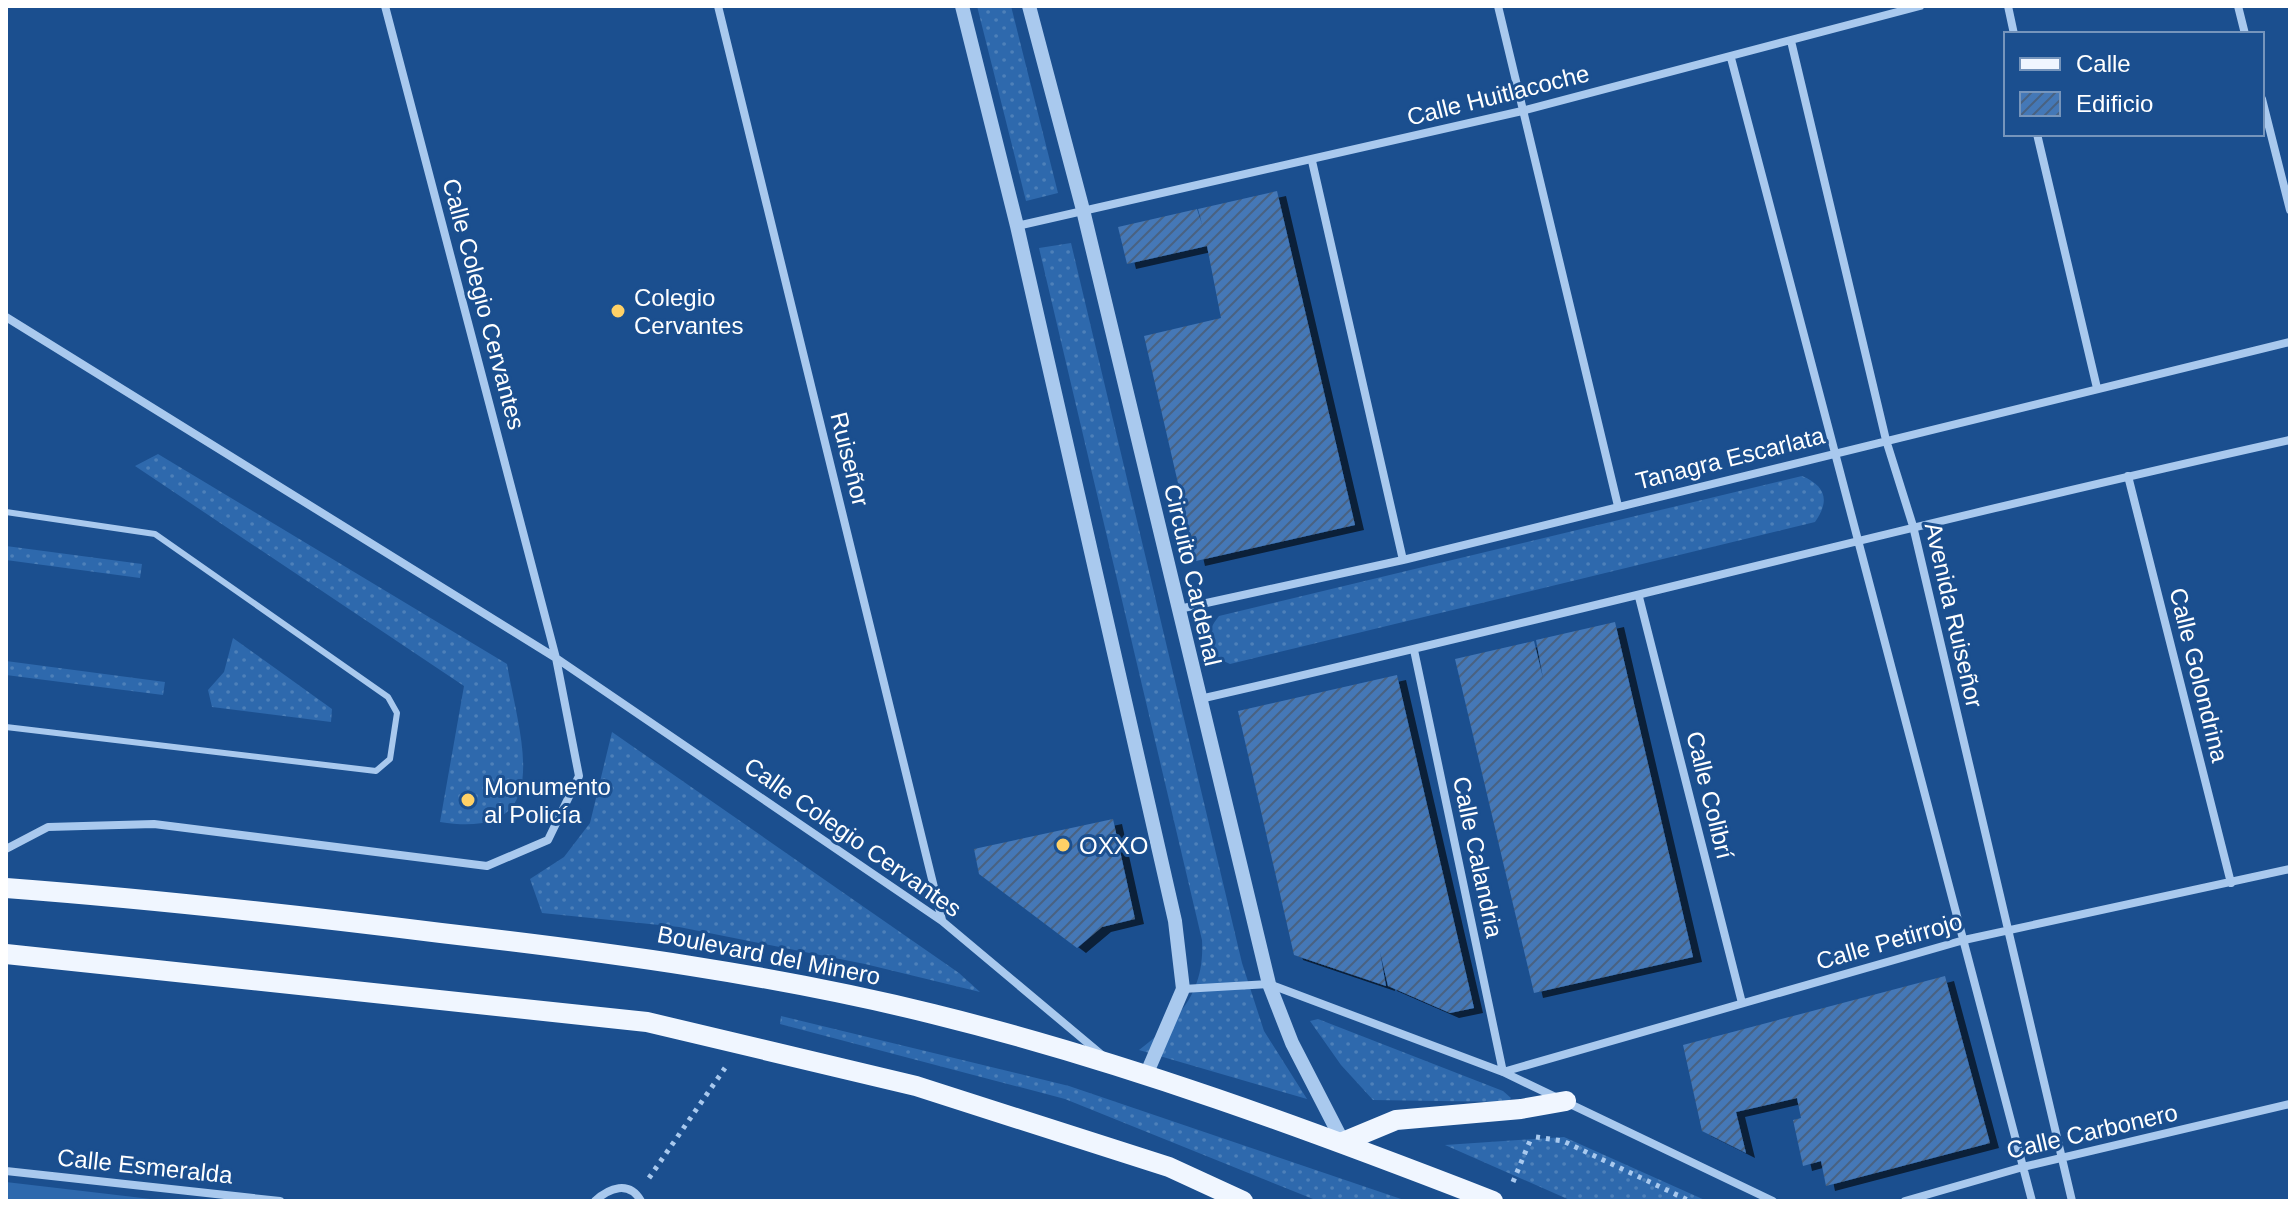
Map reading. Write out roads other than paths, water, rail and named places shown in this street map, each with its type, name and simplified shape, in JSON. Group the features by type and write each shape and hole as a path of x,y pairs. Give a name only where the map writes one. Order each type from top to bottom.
{"main road":[{"name":"Boulevard del Minero","path":"6,888 170,900 651,958 932,1014 1146,1075 1501,1197"},
{"path":"6,954 647,1022 916,1086 1169,1167 1243,1201"},
{"path":"1343,1142 1396,1120 1521,1109 1566,1101"}],"street":[{"name":"Calle Colegio Cervantes","path":"385,6 556,658"},
{"name":"Ruiseñor","path":"718,6 942,921"},
{"path":"962,6 1017,226 1175,921 1183,989 1146,1075"},
{"name":"Circuito Cardenal","path":"1029,6 1083,210 1269,984 1292,1043 1343,1142"},
{"path":"1498,6 1618,506"},
{"name":"Calle Huitlacoche","path":"1017,226 1522,111 1920,6"},
{"path":"2008,6 2014,32"},
{"path":"2238,6 2244,32"},
{"name":"Avenida Ruiseñor","path":"1791,41 1886,440 1913,526 2072,1201"},
{"path":"1731,58 2032,1201"},
{"path":"2264,107 2290,210"},
{"path":"2037,136 2097,388"},
{"path":"1312,161 1403,560"},
{"name":"Calle Colegio Cervantes","path":"6,317 556,658 942,921 1115,1066"},
{"name":"Tanagra Escarlata","path":"1178,609 1403,560 2290,342"},
{"path":"1200,699 1639,597 1913,526 2290,440"},
{"name":"Calle Golondrina","path":"2128,476 2231,883"},
{"name":"Calle Colibrí","path":"1639,597 1742,1003"},
{"name":"Calle Calandria","path":"1414,650 1503,1072"},
{"path":"6,849 48,827 154,824 487,866 548,840 579,776 556,658"},
{"name":"Calle Petirrojo","path":"1503,1072 1964,940 2290,869"},
{"path":"1183,989 1269,984 1503,1072 1773,1201"},
{"name":"Calle Carbonero","path":"1905,1201 2023,1167 2290,1104"},
{"name":"Calle Esmeralda","path":"6,1171 278,1201"},
{"path":"595,1201 609,1189 625,1188 640,1198"}],"lane":[{"path":"6,512 155,534 388,697 397,713 390,759 376,771 6,727"}],"place":[{"name":"Colegio Cervantes","path":"618,311"},
{"name":"Monumento al Policía","path":"468,800"},
{"name":"OXXO","path":"1063,845"}]}
